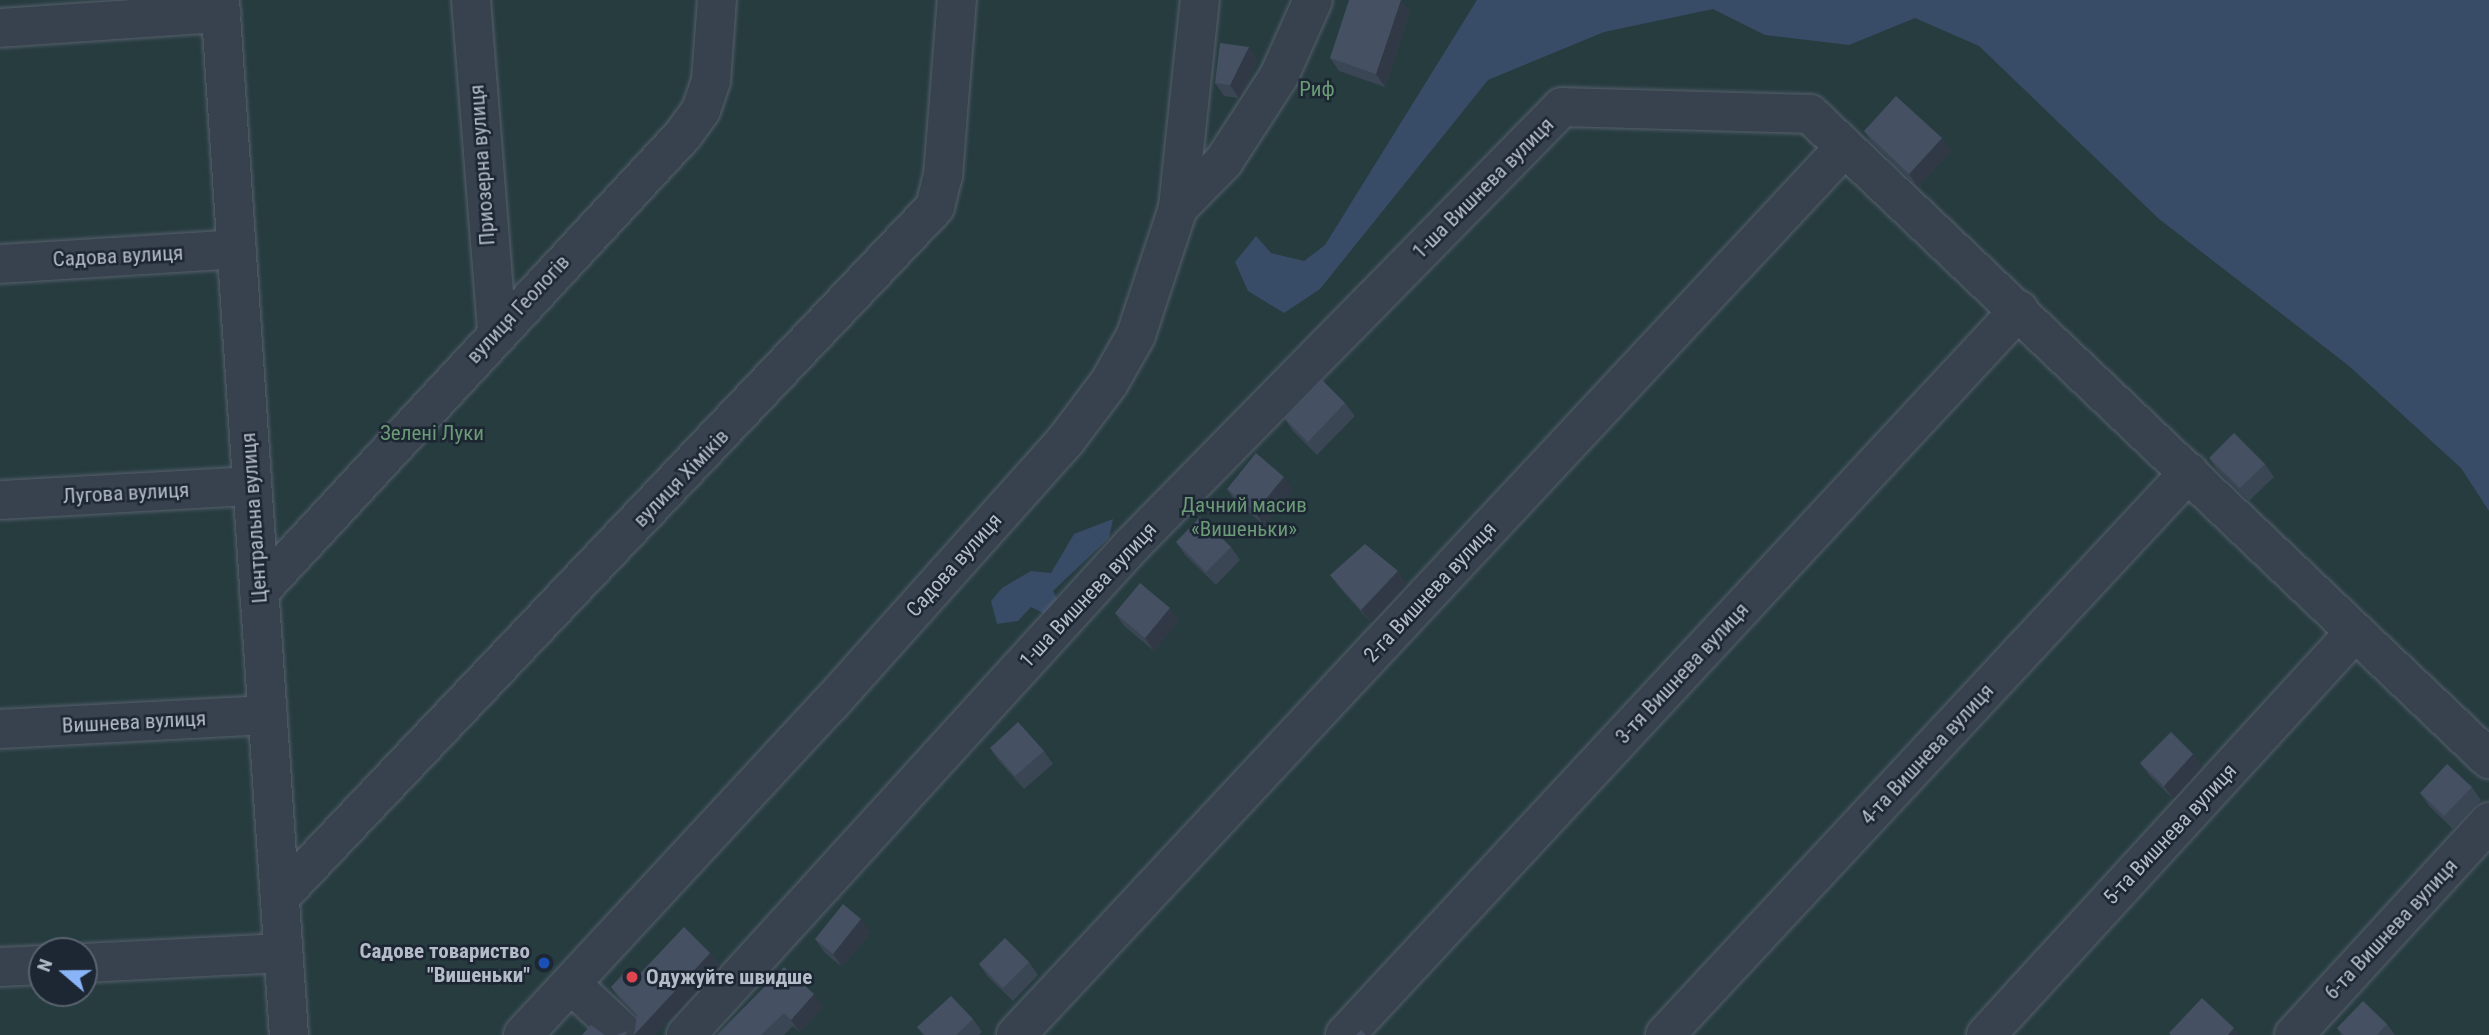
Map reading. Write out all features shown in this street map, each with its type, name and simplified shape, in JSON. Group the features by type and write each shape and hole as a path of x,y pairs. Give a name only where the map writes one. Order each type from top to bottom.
{"street":[{"name":"Приозерна вулиця","path":"471,0 497,331"},
{"name":"вулиця Геологів","path":"259,592 701,110 711,81 717,0"},
{"name":"вулиця Хіміків","path":"280,897 935,207 943,176 957,0"},
{"name":"Садова вулиця","path":"523,1035 573,986 1066,440 1109,383 1136,335 1178,208 1200,0"},
{"path":"1178,208 1224,161 1279,76 1313,0"},
{"name":"Центральна вулиця","path":"220,6 289,1035"},
{"path":"0,28 220,6"},
{"name":"1-ша Вишнева вулиця","path":"686,1035 1133,544 1562,107 1810,114 1843,149"},
{"path":"1843,149 2019,310 2489,759"},
{"name":"2-га Вишнева вулиця","path":"1016,1035 1843,149"},
{"name":"Садова вулиця","path":"0,264 237,249"},
{"name":"3-тя Вишнева вулиця","path":"1345,1035 2019,310"},
{"name":"4-та Вишнева вулиця","path":"1665,1035 2189,472"},
{"name":"Лугова вулиця","path":"0,500 252,486"},
{"name":"5-та Вишнева вулиця","path":"1986,1035 2355,632"},
{"name":"Вишнева вулиця","path":"0,729 268,715"},
{"name":"6-та Вишнева вулиця","path":"2294,1035 2489,822"},
{"path":"98,962 284,954"},
{"path":"0,967 28,966"},
{"path":"573,986 626,1035"}],"green space":[{"name":"Дачний масив «Вишеньки»","path":"0,0 2489,0 2489,1035 0,1035"}],"water":[{"path":"1477,0 2489,0 2489,511 2461,468 2349,366 2159,219 1979,46 1915,18 1849,45 1765,35 1713,9 1604,32 1488,80 1320,289 1284,313 1248,291 1235,262 1256,236 1271,253 1304,261 1325,245"},
{"path":"1113,519 1109,538 1053,591 1061,606 1053,618 1031,607 1018,621 997,624 991,601 1002,588 1031,571 1051,573 1074,534"}],"building":[{"path":"1349,0 1401,0 1376,74 1330,58"},
{"path":"1220,43 1249,47 1230,85 1215,83"},
{"path":"1896,96 1942,138 1909,174 1864,131"},
{"path":"1321,379 1345,403 1308,442 1284,418"},
{"path":"2234,433 2265,464 2240,488 2209,458"},
{"path":"1256,453 1284,477 1255,512 1227,489"},
{"path":"1200,517 1231,547 1206,572 1176,542"},
{"path":"1365,544 1398,571 1361,610 1330,575"},
{"path":"1140,583 1170,608 1145,638 1115,613"},
{"path":"1018,722 1044,751 1015,776 990,748"},
{"path":"2171,732 2193,754 2164,786 2140,763"},
{"path":"2447,764 2472,787 2444,816 2420,793"},
{"path":"843,904 861,919 833,954 815,939"},
{"path":"684,927 710,953 634,1035 637,1015 611,987 623,974 632,982"},
{"path":"1005,938 1029,962 1003,988 979,964"},
{"path":"784,967 814,994 791,1020 784,1013 761,1035 717,1035"},
{"path":"951,996 973,1019 956,1035 925,1035 917,1027"},
{"path":"2202,998 2234,1028 2228,1035 2171,1035 2169,1033"},
{"path":"2363,1001 2387,1024 2377,1035 2344,1035 2337,1028"},
{"path":"591,1025 605,1035 582,1035"}],"place":[{"name":"Садове товариство \"Вишеньки\"","path":"544,963"},
{"name":"Одужуйте швидше","path":"632,977"}],"park label":[{"name":"Риф","path":"1317,89"},
{"name":"Зелені Луки","path":"432,433"}]}
